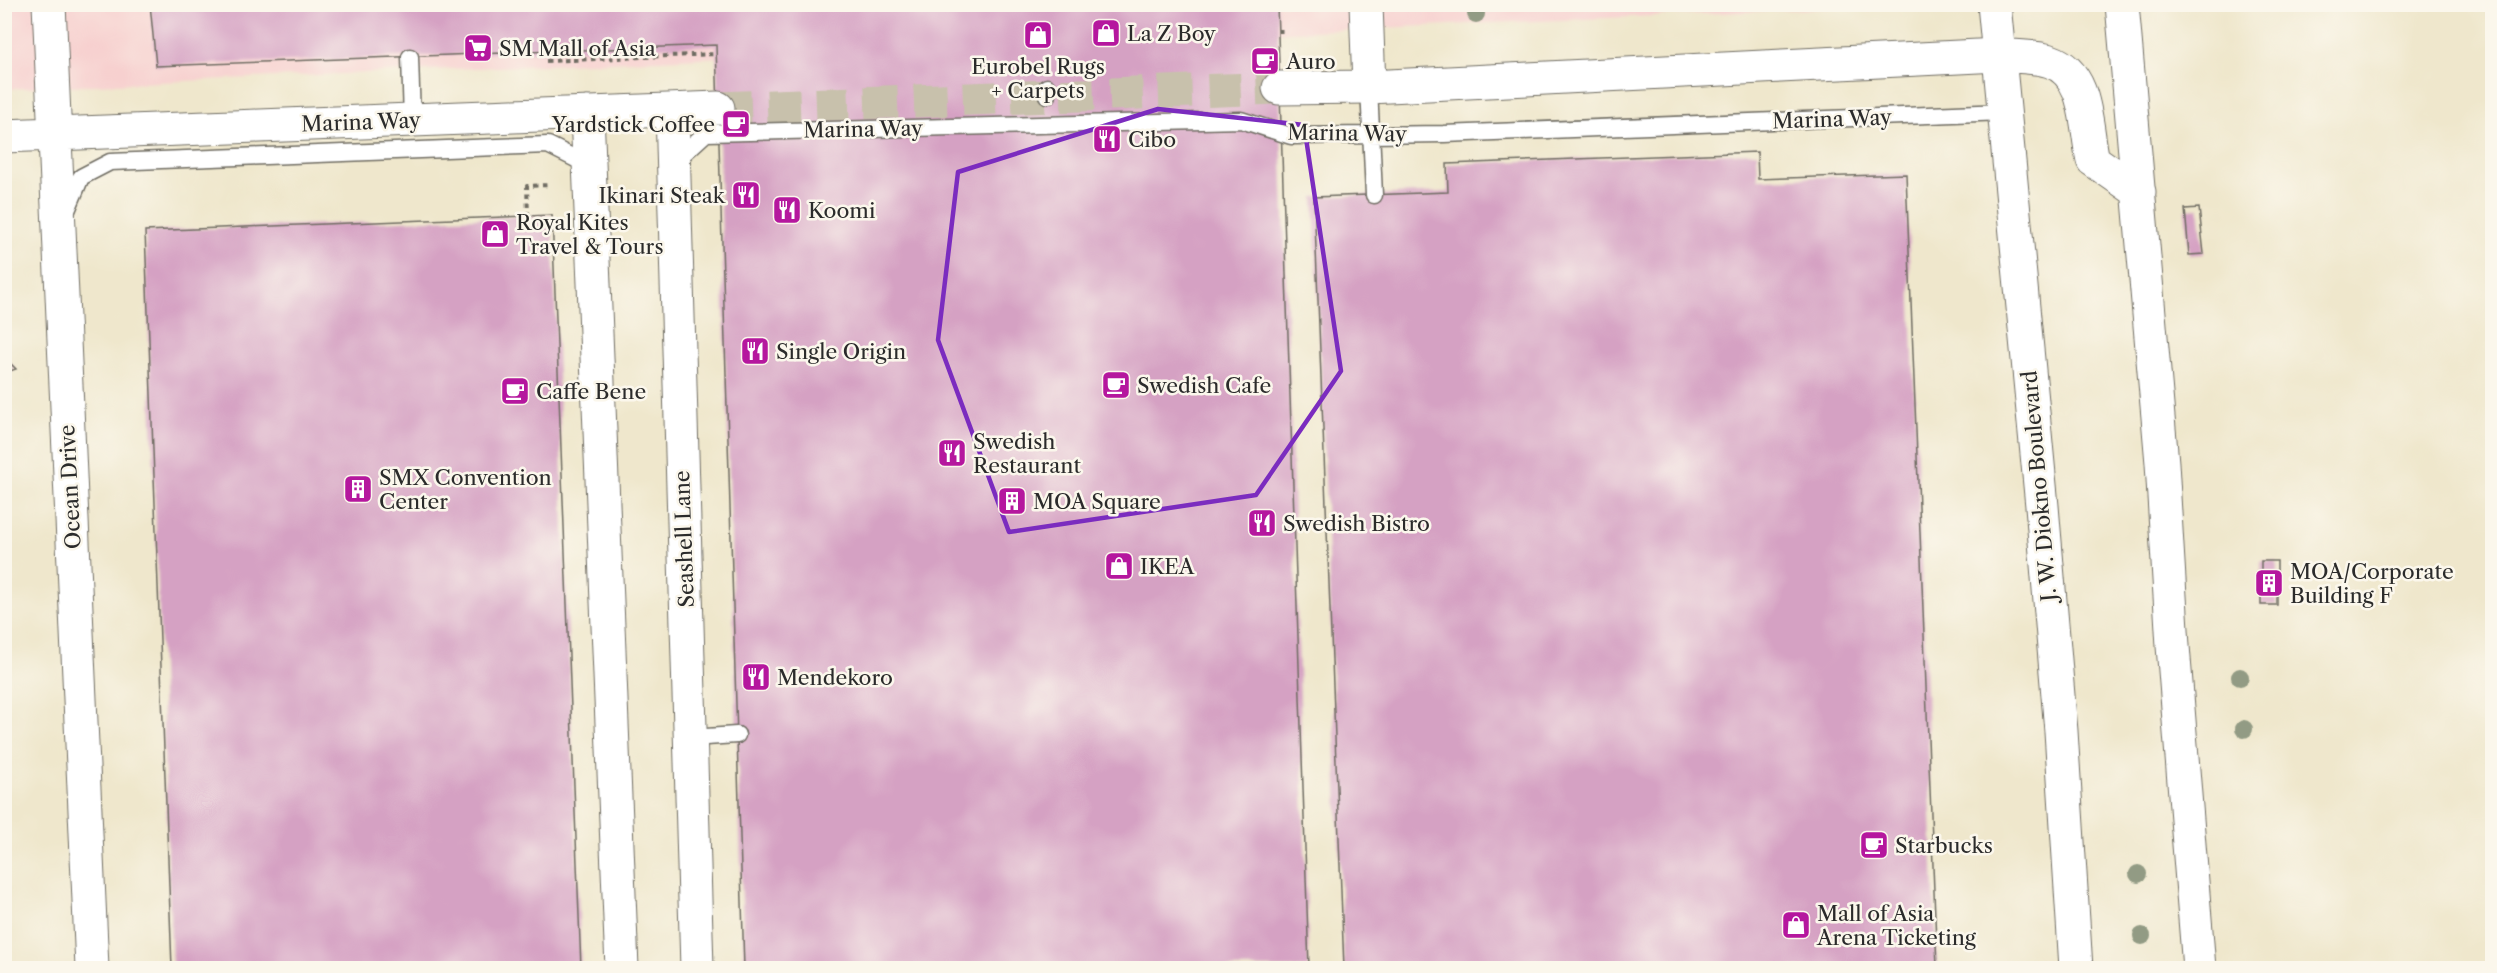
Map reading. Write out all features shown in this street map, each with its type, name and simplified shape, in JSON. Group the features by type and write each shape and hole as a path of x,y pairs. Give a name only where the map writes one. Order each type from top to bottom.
{"street":[{"name":"Ocean Drive","path":"49,4 92,969"},
{"path":"1366,4 1369,87"},
{"name":"J. W. Diokno Boulevard","path":"1994,4 2059,707 2076,969"},
{"path":"2122,4 2139,192 2199,969"},
{"path":"1279,88 1369,87 1998,55 2050,61 2071,73 2083,101 2093,160 2139,192"},
{"name":"Marina Way","path":"4,136 718,108"},
{"name":"Seashell Lane","path":"672,110 698,969"},
{"path":"587,113 622,969"}],"lane":[{"path":"410,57 412,120"},
{"path":"1369,87 1374,195"},
{"name":"Marina Way","path":"673,172 684,153 706,133 1241,120 1291,136 1371,135 2004,112"},
{"name":"Marina Way","path":"58,229 81,177 110,162 548,145 590,166"},
{"path":"690,738 737,735"}],"path":[{"path":"1278,31 1287,31"},
{"path":"546,61 716,54"},
{"path":"528,216 527,186 550,184"}],"highlighted area":[{"path":"1158,109 1304,125 1341,371 1256,495 1009,532 938,340 958,172"}],"shaded area":[{"name":"SM Mall of Asia","path":"4,5 1899,5 5,89"}],"building":[{"name":"MOA Square","path":"150,4 1277,4 1309,968 744,968 716,45 156,66"},
{"path":"1757,152 1758,179 1906,174 1937,968 1344,968 1314,197 1448,192 1447,164"},
{"path":"2199,208 2204,254 2189,255 2185,209"},
{"name":"SMX Convention Center","path":"552,215 581,968 172,968 145,231"},
{"path":"4,357 16,369 4,373"},
{"name":"MOA/Corporate Building F","path":"2261,561 2277,561 2277,605 2261,605"}],"tunnel":[{"path":"718,108 1279,88"}],"place":[{"name":"La Z Boy","path":"1106,33"},
{"name":"Eurobel Rugs + Carpets","path":"1038,35"},
{"name":"SM Mall of Asia","path":"478,48"},
{"name":"Auro","path":"1265,61"},
{"name":"Yardstick Coffee","path":"736,124"},
{"name":"Cibo","path":"1107,139"},
{"name":"Ikinari Steak","path":"746,195"},
{"name":"Koomi","path":"787,210"},
{"name":"Royal Kites Travel & Tours","path":"495,234"},
{"name":"Single Origin","path":"755,351"},
{"name":"Swedish Cafe","path":"1116,385"},
{"name":"Caffe Bene","path":"515,391"},
{"name":"Swedish Restaurant","path":"952,453"},
{"name":"SMX Convention Center","path":"358,489"},
{"name":"MOA Square","path":"1012,501"},
{"name":"Swedish Bistro","path":"1262,523"},
{"name":"IKEA","path":"1119,566"},
{"name":"MOA/Corporate Building F","path":"2269,583"},
{"name":"Mendekoro","path":"756,677"},
{"name":"Starbucks","path":"1874,845"},
{"name":"Mall of Asia Arena Ticketing","path":"1796,925"}]}
